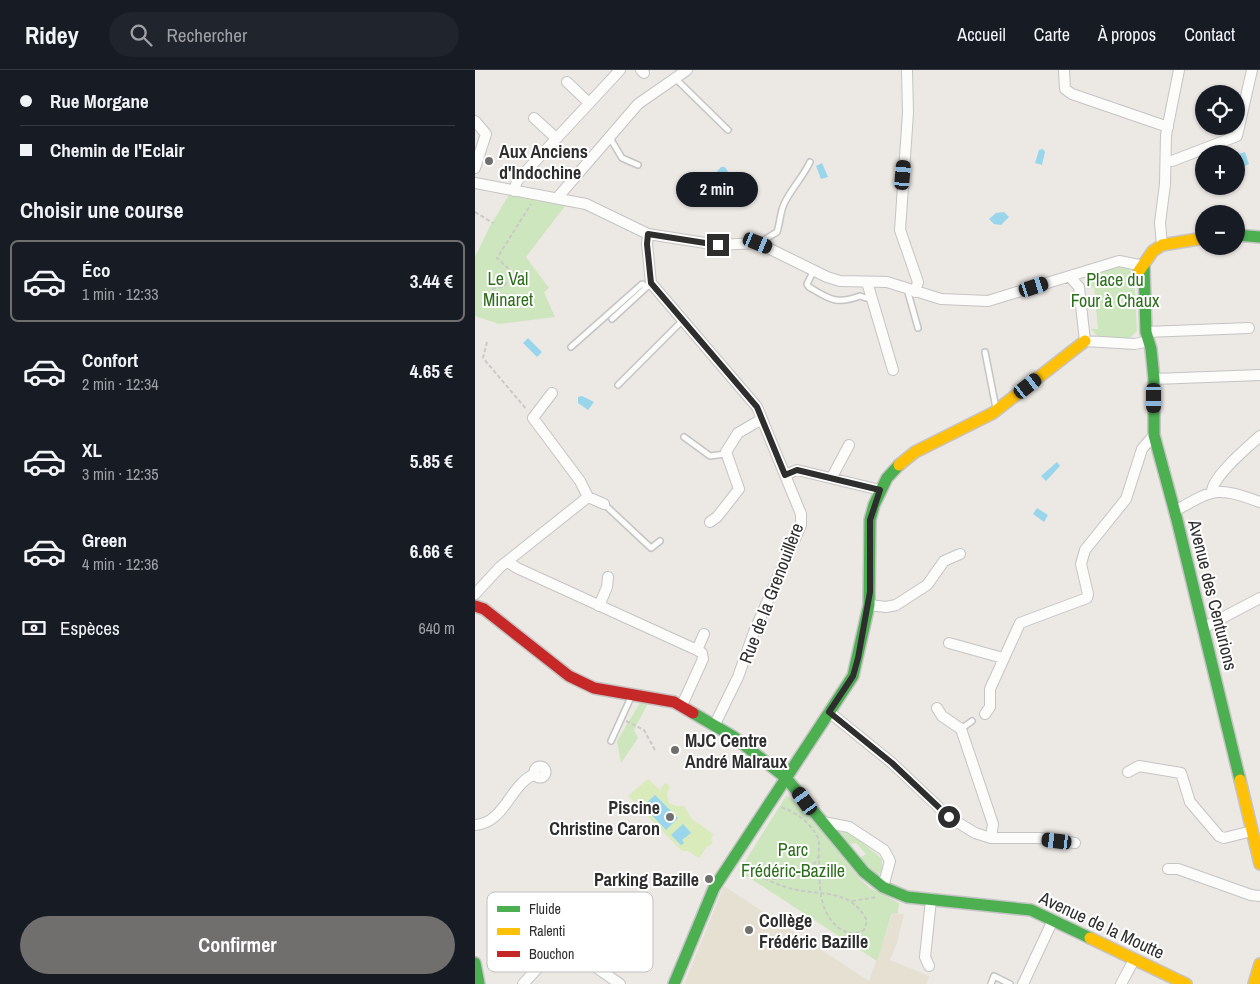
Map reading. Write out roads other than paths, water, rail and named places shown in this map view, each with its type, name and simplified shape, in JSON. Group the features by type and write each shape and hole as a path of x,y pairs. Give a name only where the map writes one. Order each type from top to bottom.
{"street":[{"path":"514,191 517,181 588,102 620,70"},
{"path":"557,197 638,104 687,70"},
{"path":"907,70 908,113 899,230 917,282 911,290"},
{"path":"1063,70 1065,89 1072,94 1168,128"},
{"path":"1174,70 1176,83"},
{"path":"1162,245 1160,223 1170,156 1171,135 1168,128 1179,70"},
{"path":"1170,156 1193,152 1237,136 1252,70"},
{"path":"567,82 588,102"},
{"path":"533,118 556,138"},
{"path":"475,121 485,134 475,168"},
{"path":"475,183 586,204 648,234 718,245 758,243 840,281 887,282 941,299 988,301 1119,261 1143,266 1153,251 1162,245 1195,240"},
{"path":"648,234 649,285"},
{"path":"1245,236 1260,237"},
{"name":"Avenue des Centurions","path":"1143,266 1153,380 1154,435 1175,511 1260,864"},
{"path":"1079,287 1083,284 1085,272"},
{"path":"1070,277 1079,287 1085,341"},
{"path":"867,282 893,370"},
{"name":"Rue de la Grenouillère","path":"649,285 757,407 801,514 801,525 754,632 738,677 715,724"},
{"path":"674,984 711,892 853,676 869,605 870,520 880,490 897,466 915,452 970,426 996,411 1085,341 1135,344 1148,337 1249,328"},
{"path":"1153,380 1260,375"},
{"path":"552,393 533,418 580,481 588,497 604,504"},
{"path":"710,522 717,517 740,486 725,454 738,433 763,418"},
{"path":"985,714 990,708 990,688 1020,623 1087,598 1088,594 1081,564 1085,550 1126,499 1142,449 1154,435"},
{"path":"1212,491 1214,483 1260,436"},
{"path":"832,477 849,445"},
{"path":"785,475 797,470 880,490"},
{"path":"1175,511 1212,491 1236,494 1260,502"},
{"path":"475,594 508,562 588,497"},
{"path":"869,605 896,606 927,585 944,561 960,554"},
{"path":"508,562 702,653 703,659 682,706"},
{"path":"599,606 607,587 608,577"},
{"path":"1203,628 1260,598"},
{"name":"Avenue de la Moutte","path":"475,606 484,609 576,681 593,688 667,700 715,724 786,778 864,872 883,887 907,897 1031,910 1186,984"},
{"path":"697,650 704,634"},
{"path":"949,643 1003,658"},
{"path":"937,708 942,716 961,729 993,824 991,838"},
{"path":"829,712 892,763 949,817 975,833 991,838 1039,838 1075,843"},
{"path":"1128,772 1139,766 1181,773 1190,802 1219,836 1224,838 1252,831"},
{"path":"475,825 482,823 499,812 523,779 535,774"},
{"path":"823,822 849,827 884,850 889,861 883,887"},
{"path":"1167,869 1178,869 1251,895 1260,896"},
{"path":"929,966 925,957 931,900"},
{"path":"1023,984 1053,920"},
{"path":"1121,984 1134,960"},
{"path":"475,963 479,984"},
{"path":"1253,984 1260,964"},
{"path":"523,984 534,972"},
{"path":"603,972 620,984"}],"lane":[{"path":"676,79 728,130"},
{"path":"610,138 622,158 638,165"},
{"path":"758,243 777,232 779,217 785,202 804,176 810,162"},
{"path":"814,270 807,284 831,300 847,301 860,296 871,297"},
{"path":"571,347 641,284 649,285"},
{"path":"612,319 649,285"},
{"path":"911,290 918,328"},
{"path":"618,385 682,321"},
{"path":"985,352 996,411"},
{"path":"684,437 710,456 725,454"},
{"path":"604,504 651,548 660,541"},
{"path":"611,741 633,695"},
{"path":"961,729 972,721"},
{"path":"991,984 994,976 1010,984"}],"water":[{"path":"1043,149 1045,152 1042,165 1035,163 1039,150"},
{"path":"1245,152 1249,164 1245,166"},
{"path":"822,163 828,177 821,179 816,166"},
{"path":"721,167 725,167 728,172 718,181 713,176"},
{"path":"1004,212 1009,217 1001,225 994,224 989,219 996,213"},
{"path":"528,338 542,352 537,357 523,343"},
{"path":"582,396 594,402 588,410 578,403 578,397"},
{"path":"1057,462 1060,466 1046,481 1041,476"},
{"path":"1037,508 1048,515 1044,522 1033,514"},
{"path":"655,795 678,818 666,830 643,806"},
{"path":"683,824 691,833 682,840 684,843 681,845 671,835"}],"place":[{"name":"Aux Anciens d'Indochine","path":"489,161"},
{"name":"MJC Centre André Malraux","path":"675,750"},
{"name":"Piscine Christine Caron","path":"670,817"},
{"name":"Parking Bazille","path":"709,879"},
{"name":"Collège Frédéric Bazille","path":"749,930"}],"park label":[{"name":"Le Val Minaret","path":"508,288"},
{"name":"Place du Four à Chaux","path":"1115,289"},
{"name":"Parc Frédéric-Bazille","path":"793,860"}]}
